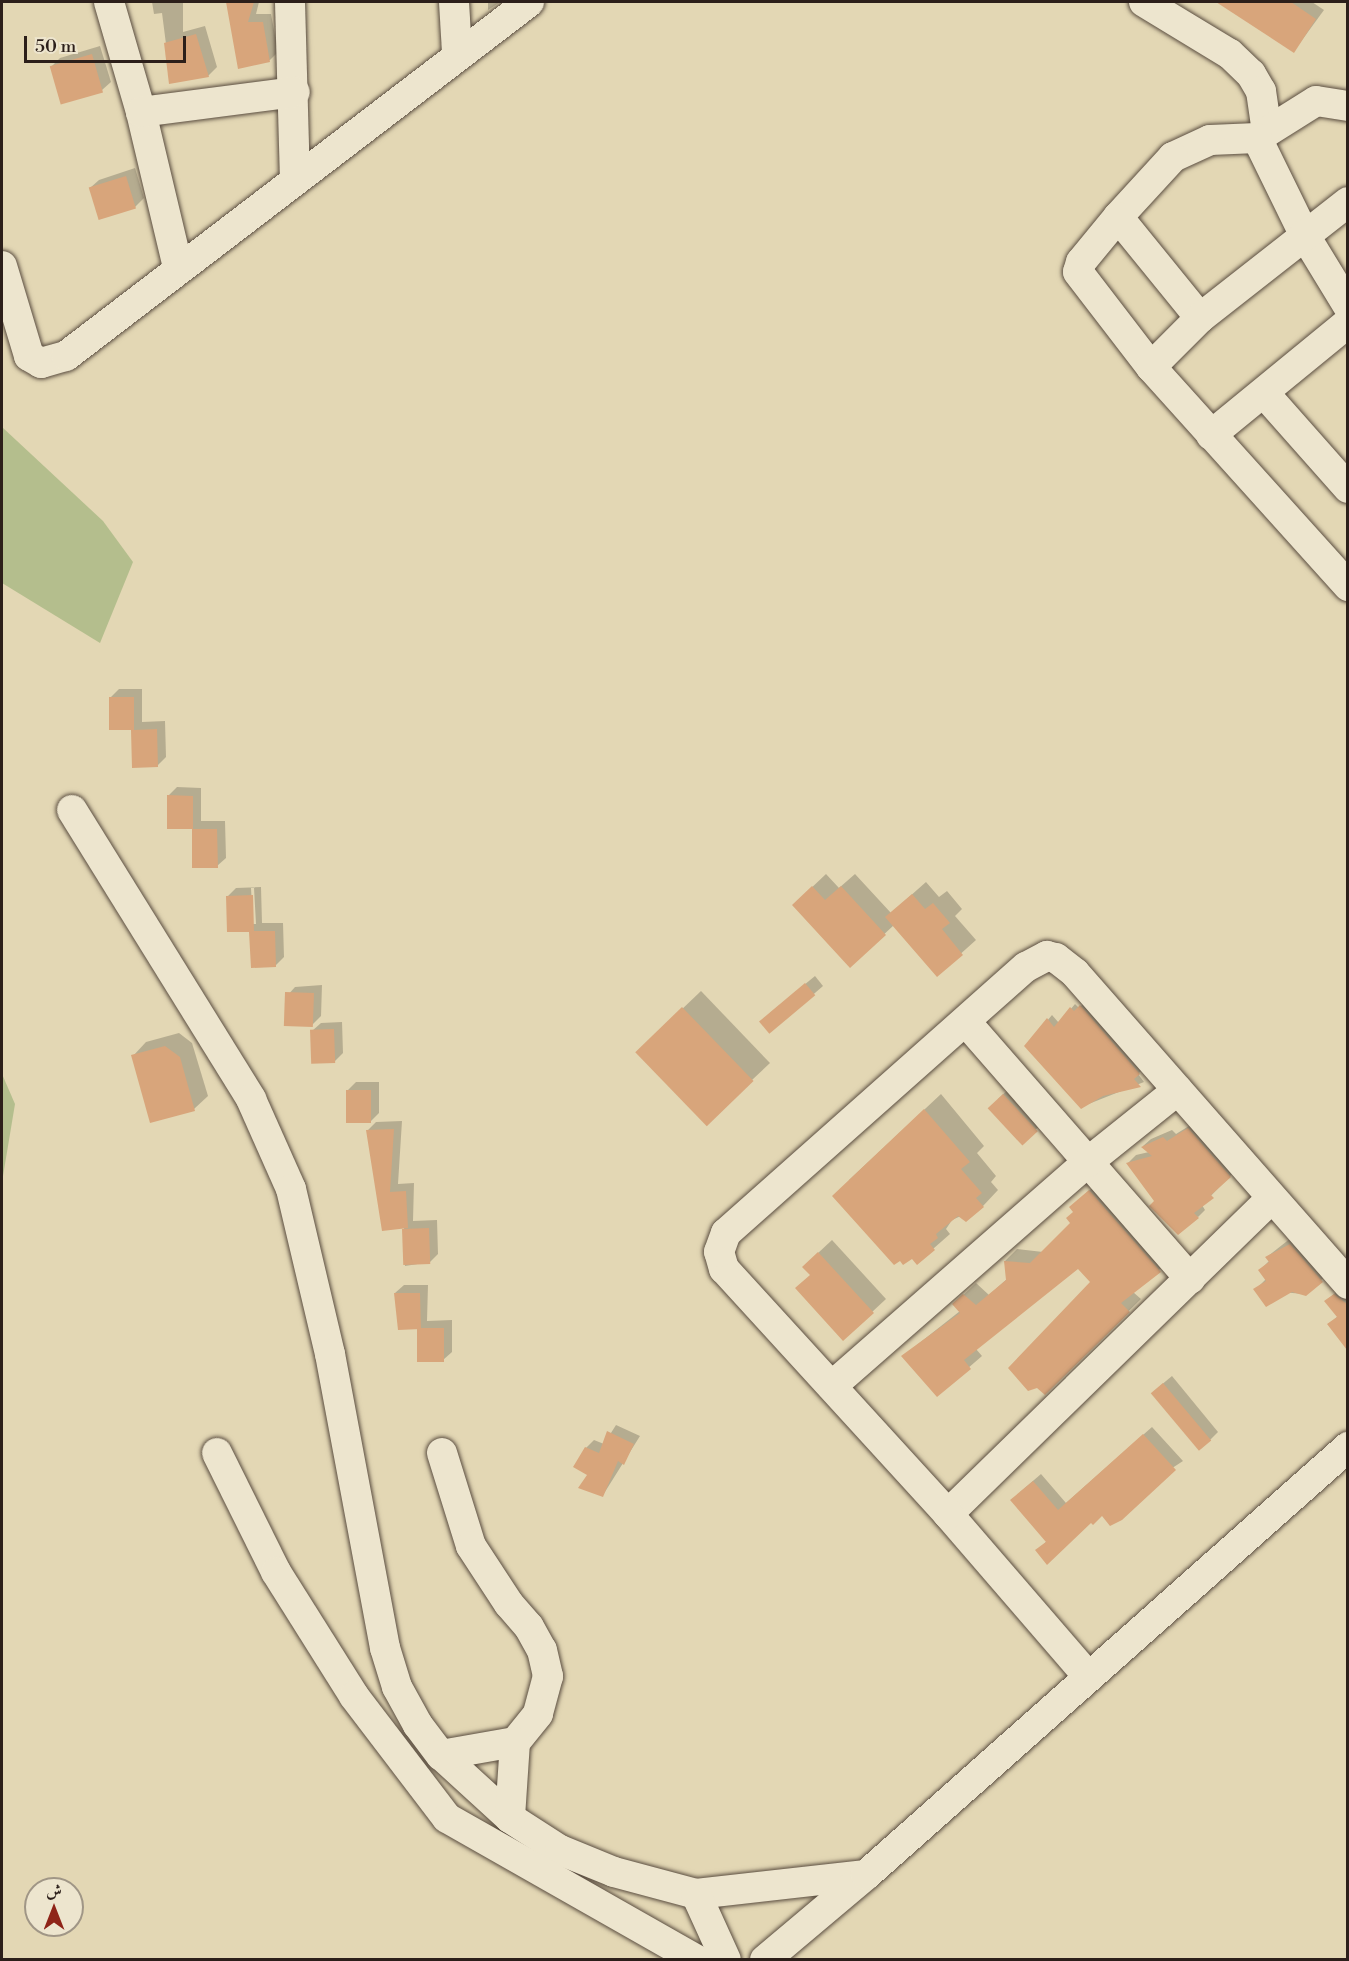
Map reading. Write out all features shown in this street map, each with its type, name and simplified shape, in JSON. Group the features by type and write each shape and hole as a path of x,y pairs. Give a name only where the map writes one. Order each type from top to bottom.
{"street":[{"path":"109,2 141,112 178,267"},
{"path":"290,2 295,92 295,177"},
{"path":"454,2 457,53"},
{"path":"2,266 26,351 41,363 66,356 457,53 529,2"},
{"path":"1144,2 1230,54 1251,74 1261,91 1262,135 1305,234 1347,306"},
{"path":"141,112 295,92"},
{"path":"1344,576 1211,435 1151,367 1078,272 1081,262 1153,176 1192,146 1210,140 1262,135 1316,101 1347,106"},
{"path":"1151,367 1200,318 1347,202"},
{"path":"1118,217 1200,318"},
{"path":"1211,435 1347,322"},
{"path":"1264,393 1347,488"},
{"path":"72,810 251,1099 275,1148 308,1251 385,1648 397,1687 441,1755 510,1818 560,1850 603,1867 696,1894 866,1875"},
{"path":"1087,1675 948,1514 724,1269 719,1252 721,1243 736,1224 1036,959 1056,957 1075,973 1178,1090 1270,1200 1347,1284"},
{"path":"966,1022 1190,1279"},
{"path":"832,1385 1088,1162 1178,1090"},
{"path":"948,1514 1270,1200"},
{"path":"765,1959 866,1875 1087,1675 1347,1447"},
{"path":"217,1453 294,1600 354,1696 447,1818 697,1959"},
{"path":"442,1453 471,1546 542,1650 548,1676 547,1691 538,1714 515,1742 510,1818"},
{"path":"1311,1478 1347,1468"},
{"path":"441,1755 515,1742"},
{"path":"696,1894 726,1959"}],"green space":[{"path":"2,427 103,521 133,562 100,643 2,583"},
{"path":"2,1074 15,1104 2,1182"}],"building":[{"path":"226,2 254,2 248,22 263,22 270,62 238,69"},
{"path":"1216,2 1291,2 1316,19 1294,53"},
{"path":"196,34 209,77 169,84 164,43"},
{"path":"92,54 103,92 61,105 50,66"},
{"path":"126,176 136,209 99,220 89,187"},
{"path":"109,697 134,697 134,730 157,729 158,767 132,768 131,730 109,730"},
{"path":"167,795 193,796 193,829 217,829 218,868 192,868 192,829 167,829"},
{"path":"812,886 825,900 841,886 886,935 850,968 792,905"},
{"path":"912,894 925,909 933,903 950,923 942,929 963,955 937,977 885,917"},
{"path":"253,895 254,931 275,931 276,967 251,968 249,932 227,932 226,896"},
{"path":"805,983 815,995 769,1034 759,1022"},
{"path":"285,992 314,993 313,1027 284,1026"},
{"path":"1080,1005 1140,1074 1134,1079 1141,1087 1103,1096 1081,1109 1024,1046 1047,1018 1054,1027 1070,1007 1074,1011"},
{"path":"682,1007 754,1081 707,1126 635,1052"},
{"path":"334,1029 335,1063 311,1064 310,1030"},
{"path":"165,1046 180,1057 195,1111 150,1123 131,1055"},
{"path":"346,1090 371,1090 371,1123 346,1123"},
{"path":"1003,1094 1038,1131 1022,1146 988,1108"},
{"path":"924,1109 970,1162 961,1169 982,1193 976,1198 984,1207 966,1222 958,1216 936,1234 938,1238 930,1244 935,1250 917,1265 912,1259 903,1265 900,1261 894,1265 832,1196"},
{"path":"1188,1128 1231,1177 1211,1195 1214,1198 1194,1213 1199,1218 1178,1235 1149,1206 1154,1201 1126,1163 1152,1156 1141,1147 1163,1137 1167,1141"},
{"path":"394,1129 390,1192 406,1191 408,1228 382,1231 366,1130"},
{"path":"1089,1190 1161,1272 1121,1303 1130,1312 1045,1395 1037,1388 1028,1391 1008,1368 1090,1282 1078,1269 964,1360 971,1369 937,1397 901,1356 960,1313 952,1304 963,1294 976,1305 1006,1280 1004,1261 1030,1263 1070,1223 1066,1218 1073,1212 1069,1207"},
{"path":"429,1228 430,1264 403,1265 402,1229"},
{"path":"1290,1244 1323,1282 1306,1296 1292,1292 1266,1307 1253,1289 1266,1281 1258,1270 1269,1262 1265,1257"},
{"path":"818,1252 874,1313 843,1341 795,1288 810,1275 802,1267"},
{"path":"394,1293 420,1293 421,1329 398,1330"},
{"path":"1334,1294 1347,1304 1347,1350 1327,1324 1337,1317 1324,1301"},
{"path":"417,1328 444,1328 444,1362 417,1362"},
{"path":"1163,1383 1211,1440 1199,1451 1151,1393"},
{"path":"607,1431 634,1444 624,1465 618,1461 603,1497 578,1488 587,1475 573,1467 585,1447 599,1453"},
{"path":"1143,1434 1176,1470 1122,1520 1110,1526 1102,1516 1093,1525 1091,1523 1047,1565 1035,1550 1046,1542 1010,1500 1033,1481 1058,1510"}]}
